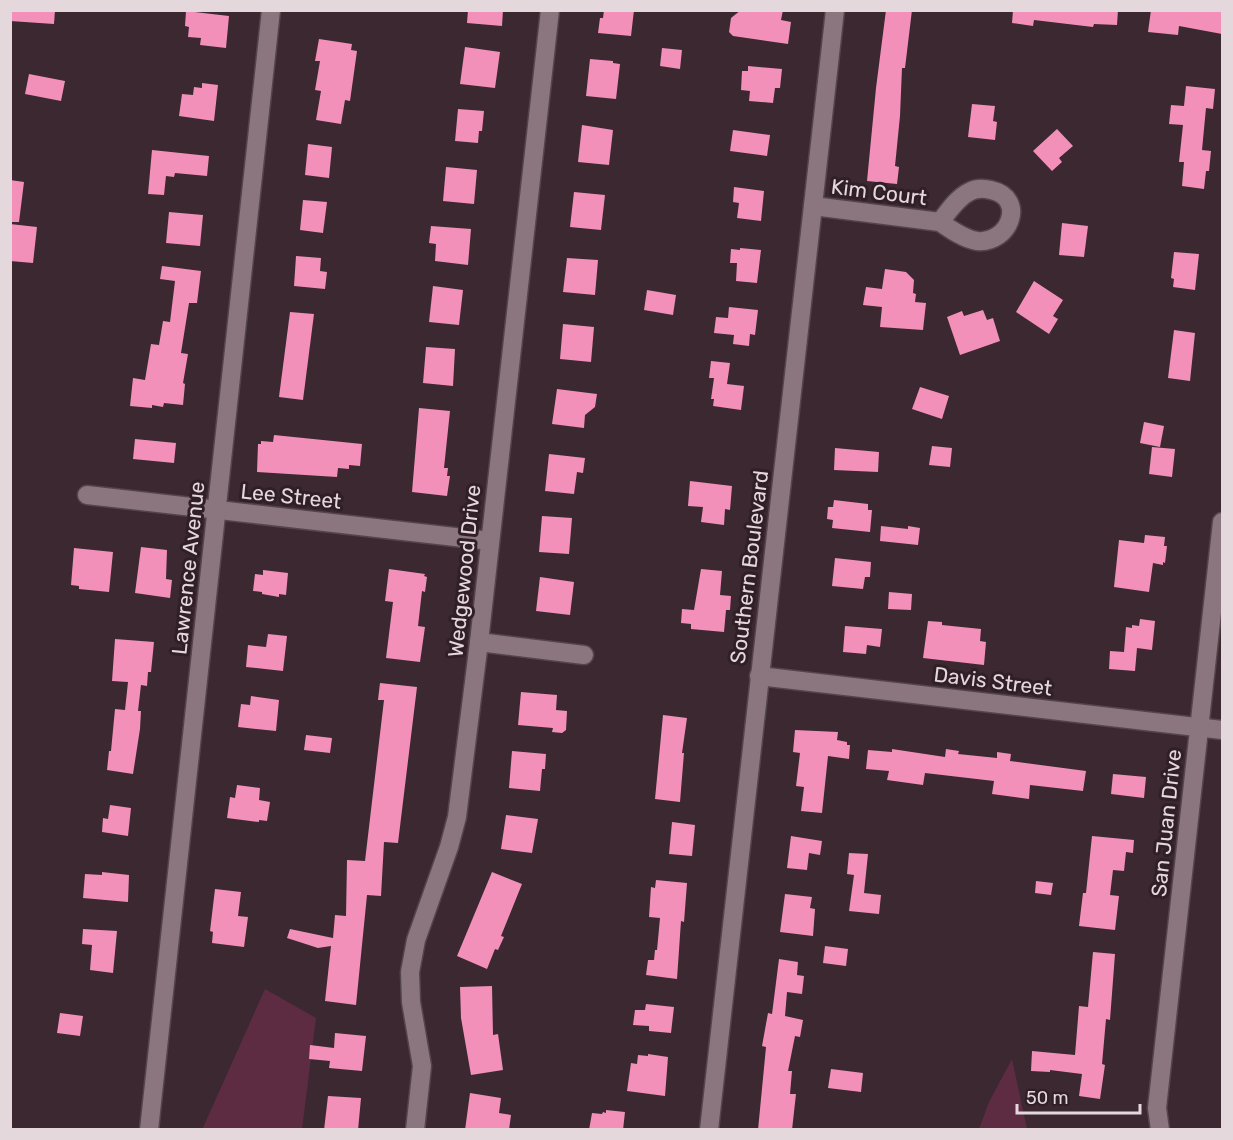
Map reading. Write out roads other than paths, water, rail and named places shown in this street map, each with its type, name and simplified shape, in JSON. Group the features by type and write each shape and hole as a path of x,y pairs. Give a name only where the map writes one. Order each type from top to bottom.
{"street":[{"name":"Lawrence Avenue","path":"149,1130 271,10"},
{"name":"Wedgewood Drive","path":"415,1130 422,1066 411,1002 410,972 416,940 449,848 457,817 479,642 550,10"},
{"name":"Southern Boulevard","path":"709,1130 835,10"},
{"name":"Kim Court","path":"813,206 940,222"},
{"name":"Lee Street","path":"87,495 490,541"},
{"name":"San Juan Drive","path":"1160,1130 1156,1108 1222,522"},
{"path":"479,642 584,655"},
{"name":"Davis Street","path":"759,676 1222,730"}]}
